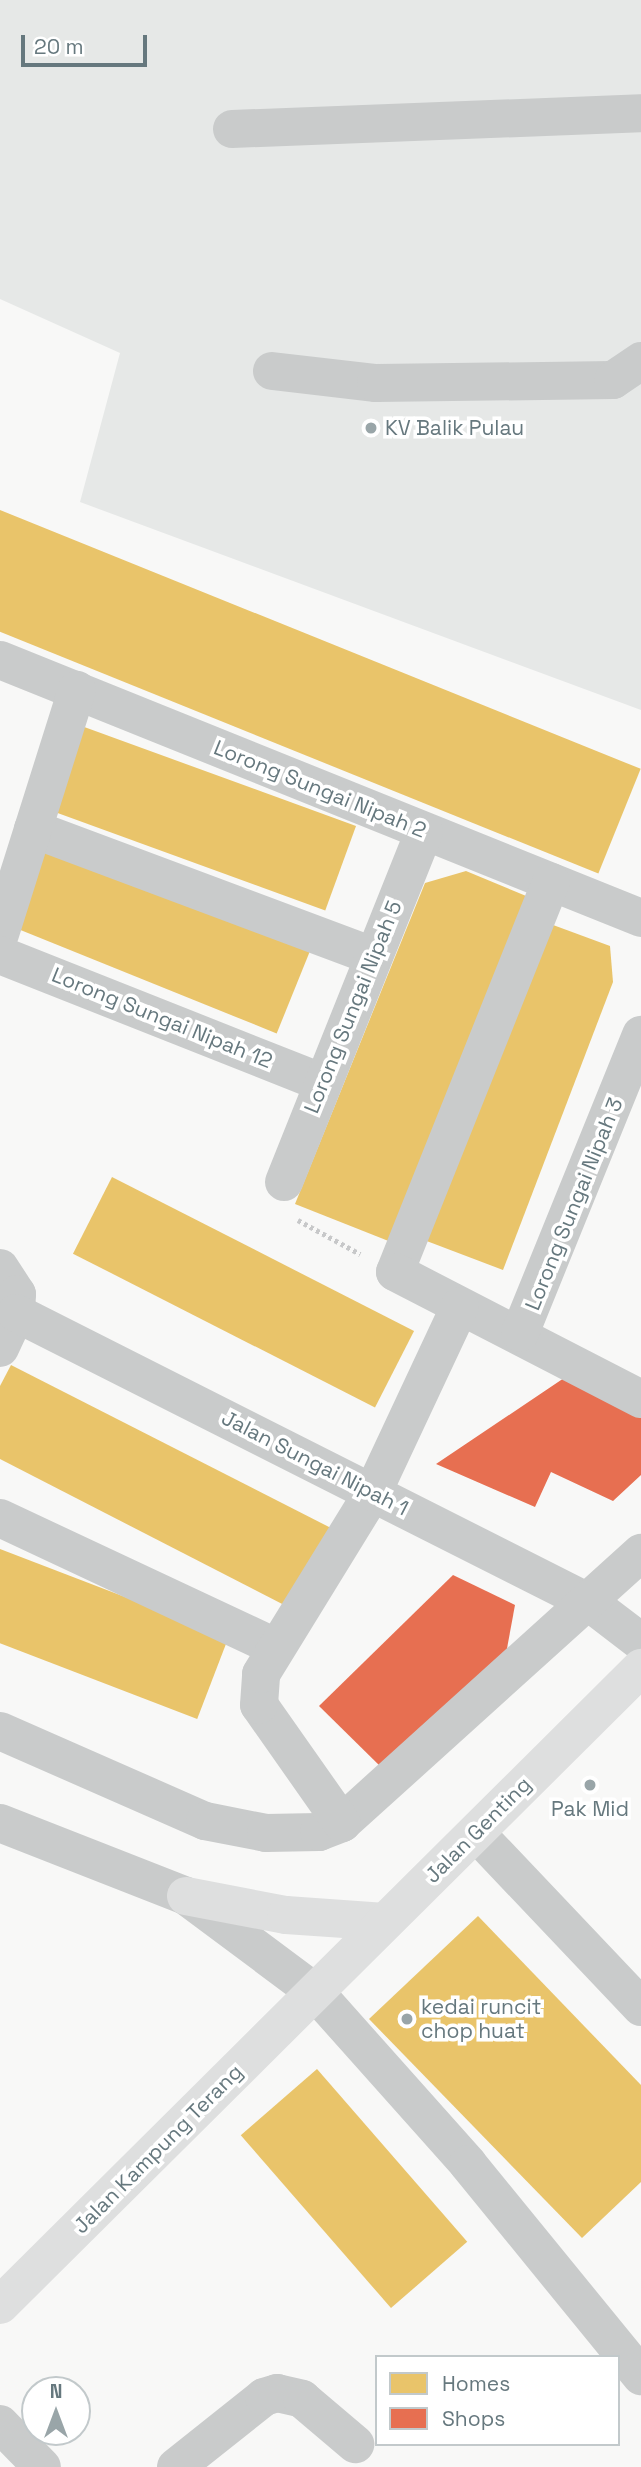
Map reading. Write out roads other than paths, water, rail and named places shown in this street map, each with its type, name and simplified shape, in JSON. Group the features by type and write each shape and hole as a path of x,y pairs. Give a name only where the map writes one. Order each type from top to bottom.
{"main road":[{"name":"Jalan Genting","path":"315,1992 641,1668"},
{"path":"186,1896 286,1915 385,1922"},
{"name":"Jalan Kampung Terang","path":"0,2305 315,1992"}],"street":[{"path":"232,129 641,113"},
{"path":"272,371 376,383 613,380 641,361"},
{"name":"Lorong Sungai Nipah 2","path":"0,660 641,918"},
{"path":"0,934 77,690"},
{"path":"33,829 373,956"},
{"name":"Lorong Sungai Nipah 5","path":"284,1182 424,832"},
{"path":"551,882 395,1272 520,1333 641,1399"},
{"name":"Lorong Sungai Nipah 12","path":"0,955 323,1083"},
{"name":"Lorong Sungai Nipah 3","path":"520,1333 641,1035"},
{"path":"0,1268 17,1294 16,1312 0,1348"},
{"path":"342,1823 259,1705 261,1674 373,1492 460,1306"},
{"name":"Jalan Sungai Nipah 1","path":"16,1312 590,1603 641,1642"},
{"path":"0,1518 276,1647"},
{"path":"0,1731 205,1821 291,1834 319,1832 342,1823 590,1603 641,1553"},
{"path":"0,1823 186,1896 315,1992 468,2164 641,2376"},
{"path":"476,1833 641,2007"},
{"path":"176,2467 264,2397 277,2393 302,2399 355,2444"},
{"path":"0,2424 43,2467"}],"place":[{"name":"KV Balik Pulau","path":"371,428"},
{"name":"Pak Mid","path":"590,1785"},
{"name":"kedai runcit chop huat","path":"407,2019"}]}
